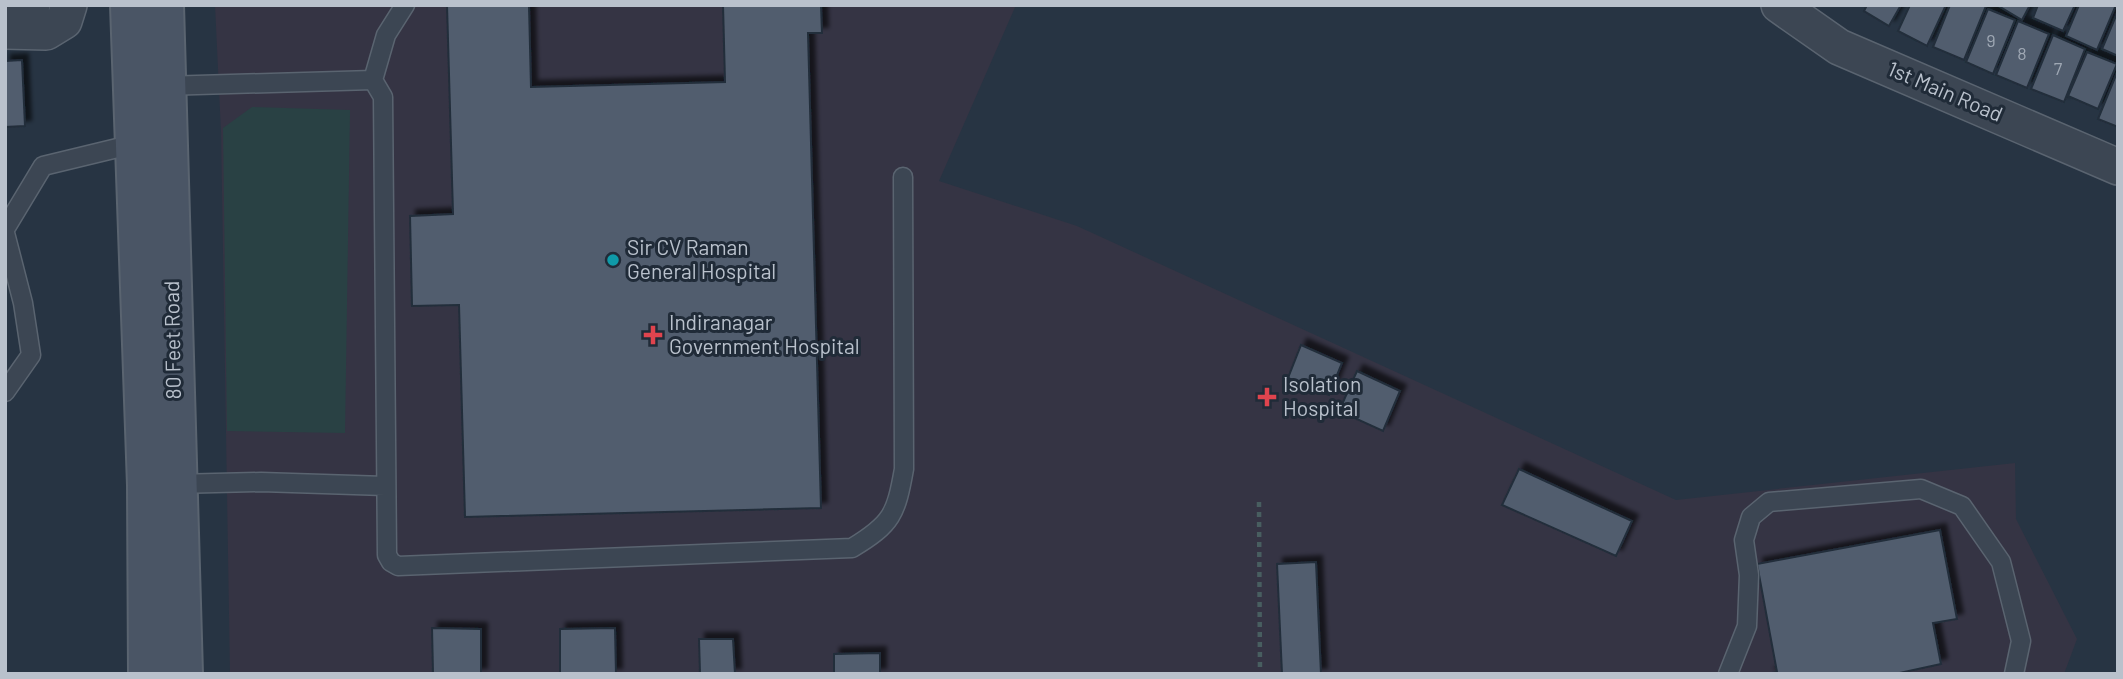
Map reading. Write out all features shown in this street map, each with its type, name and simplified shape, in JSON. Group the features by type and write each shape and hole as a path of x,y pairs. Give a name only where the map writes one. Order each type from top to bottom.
{"main road":[{"name":"80 Feet Road","path":"130,5 150,87 161,485 148,674"},
{"name":"80 Feet Road","path":"164,5 150,87 134,144 161,485 183,674"}],"street":[{"path":"5,11 32,5"},
{"path":"5,31 46,32 64,21 69,5"},
{"name":"1st Main Road","path":"1779,5 1839,47 2118,167"}],"lane":[{"path":"405,5 386,35 373,80 383,97 387,555 391,562 398,566 852,548 881,530 898,501 904,469 903,177"},
{"path":"150,87 373,80"},
{"path":"5,392 31,355 23,303 5,231 43,166 134,144"},
{"path":"161,485 261,482 385,486"},
{"path":"1728,674 1747,626 1749,575 1744,540 1751,517 1769,502 1921,489 1962,506 2001,562 2021,641 2014,674"}],"path":[{"path":"1259,502 1260,674"}],"shaded area":[{"name":"Indiranagar Government Hospital","path":"215,5 1016,5 939,181 1077,226 1676,500 2015,463 2016,519 2077,639 2064,674 230,674 221,132"}],"green space":[{"path":"252,107 350,110 345,433 227,431 223,128"}],"building":[{"name":"Sir CV Raman General Hospital","path":"447,5 529,5 531,87 725,82 723,5 821,5 822,33 808,33 821,508 465,517 459,305 412,306 410,216 453,214"},
{"path":"1867,5 1901,5 1889,26 1864,11"},
{"path":"1910,5 1946,5 1927,46 1898,31"},
{"path":"1950,5 1986,6 1964,60 1933,47"},
{"path":"1997,5 2030,5 2022,20"},
{"path":"2038,5 2075,5 2063,31 2033,18"},
{"path":"2079,5 2116,5 2097,50 2066,36"},
{"path":"1988,9 2015,20 1993,74 1966,62"},
{"path":"2118,11 2118,56 2102,49"},
{"path":"2018,21 2049,34 2027,88 1996,75"},
{"path":"2053,35 2085,49 2064,102 2031,89"},
{"path":"2087,52 2117,64 2098,109 2068,96"},
{"path":"22,60 25,126 5,127 5,61"},
{"path":"2118,70 2118,127 2098,119"},
{"path":"1301,345 1342,363 1329,395 1288,378"},
{"path":"1357,371 1400,391 1383,431 1339,411"},
{"path":"1519,469 1632,521 1616,556 1502,505"},
{"path":"1940,530 1957,619 1933,623 1941,664 1895,674 1768,674 1777,672 1757,564"},
{"path":"1316,562 1321,674 1282,674 1277,564"},
{"path":"432,628 481,629 481,674 433,674"},
{"path":"615,628 616,674 560,674 560,629"},
{"path":"699,639 733,639 735,674 700,674"},
{"path":"880,653 880,674 834,674 834,654"}],"place":[{"name":"Sir CV Raman General Hospital","path":"613,260"},
{"name":"Indiranagar Government Hospital","path":"653,335"},
{"name":"Isolation Hospital","path":"1267,397"}]}
